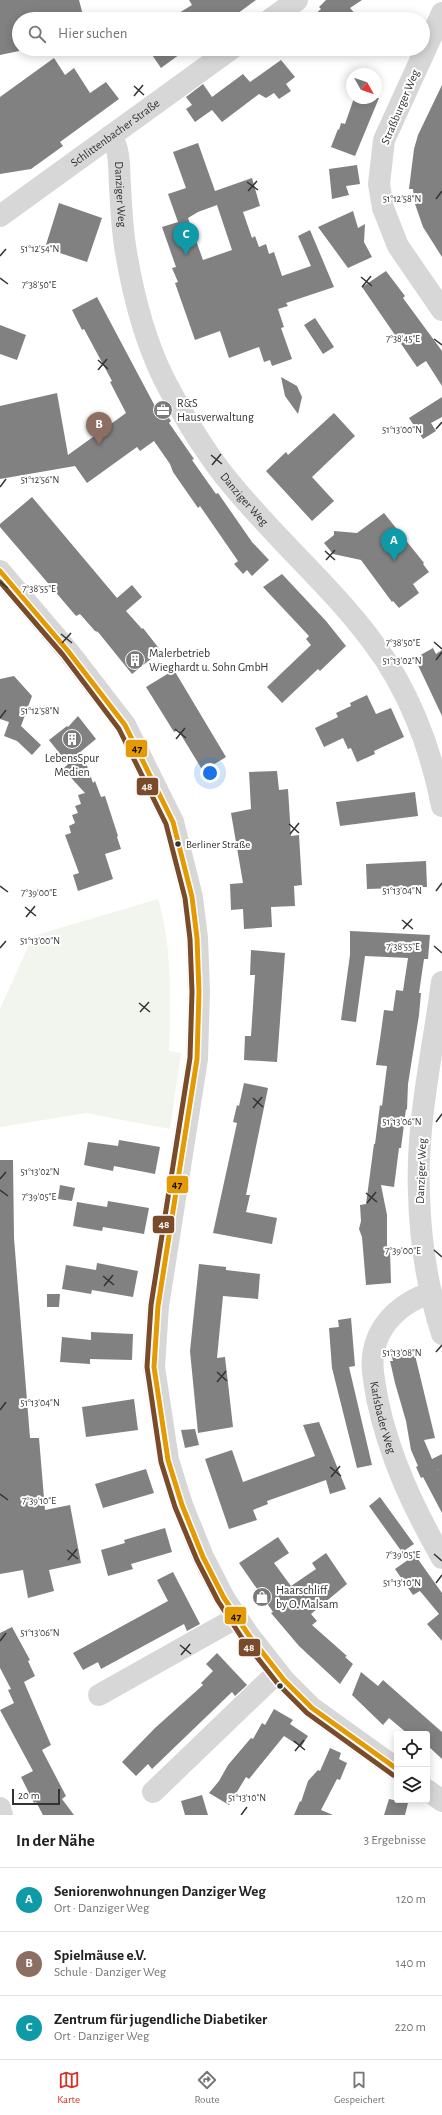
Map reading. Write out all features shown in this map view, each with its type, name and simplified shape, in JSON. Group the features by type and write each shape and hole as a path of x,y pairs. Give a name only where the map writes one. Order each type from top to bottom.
{"street":[{"path":"281,12 297,0"},
{"name":"Straßburger Weg","path":"430,40 442,14"},
{"name":"Schlittenbacher Straße","path":"0,216 221,56"},
{"name":"Straßburger Weg","path":"423,56 384,140 380,178 383,208 398,246 442,310"},
{"name":"Danziger Weg","path":"110,137 116,146 119,166 122,220 131,278 150,341 164,379 198,439 224,475 329,589 373,642 404,693 422,734 438,782 442,806"},
{"path":"0,571 68,651 125,726 173,822 192,897 197,938 199,992 197,1059 158,1306 154,1367 168,1460 182,1505 203,1556 236,1618 278,1672 312,1708 394,1767"},
{"name":"Danziger Weg","path":"442,982 428,1079 420,1150 419,1193 423,1241 431,1293 442,1334"},
{"name":"Karlsbader Weg","path":"431,1293 410,1301 399,1308 391,1318 380,1333 376,1343 373,1369 385,1434 391,1454 412,1502 442,1558"},
{"path":"99,1695 236,1618"},
{"path":"153,1792 278,1672"},
{"path":"430,1792 442,1801"},
{"path":"0,1808 2,1815"}],"shaded area":[{"path":"158,899 163,916 170,974 169,1051 181,1053 170,1129 86,1113 0,1127 0,1009 33,936"}],"building":[{"path":"0,0 79,0 82,12 12,12 12,52 0,55"},
{"path":"189,0 256,0 240,12 180,12 192,5"},
{"path":"326,0 362,0 350,8 354,12 317,12 321,9 319,7"},
{"path":"153,56 177,56 161,68"},
{"path":"54,58 65,75 74,68 90,93 106,82 119,99 60,142 63,146 31,169 0,174 0,97"},
{"path":"281,60 295,77 286,84 291,91 279,99 274,93 266,98 259,94 222,122 212,110 195,122 186,109 192,105 186,97 203,84 212,97 243,74 250,82"},
{"path":"442,85 442,257 423,227 414,201 413,189 409,189 414,149 418,135"},
{"path":"352,104 377,104 355,156 331,147 341,123 345,124"},
{"path":"198,143 215,191 252,178 260,206 243,212 252,238 255,236 259,247 266,244 269,254 274,252 282,276 311,266 298,236 310,230 334,287 286,303 288,306 278,309 284,327 281,328 292,359 272,366 270,360 264,362 259,347 229,358 220,331 195,340 175,283 178,282 172,268 176,267 162,227 178,222 168,194 186,188 173,152","holes":["217,205 232,250 203,260 188,218 198,212"]},
{"path":"357,165 360,184 346,186 349,195 332,199 329,169"},
{"path":"59,203 102,218 87,262 45,248"},
{"path":"353,211 358,228 365,224 364,242 372,257 348,268 318,227"},
{"path":"386,271 405,296 403,298 442,351 442,386 426,361 417,367 362,287"},
{"path":"97,297 157,410 161,407 171,421 169,423 194,459 192,460 216,494 218,493 252,542 269,560 252,576 247,570 243,574 234,564 238,561 200,506 198,508 154,441 140,451 137,447 87,483 75,466 0,479 0,406 57,393 68,455 126,413 110,382 112,381 72,310"},
{"path":"315,318 334,347 323,354 304,325"},
{"path":"0,325 26,335 17,360 0,354"},
{"path":"281,377 297,386 302,397 298,414 285,396"},
{"path":"442,397 442,417 431,423 436,431 423,439 409,418"},
{"path":"334,413 355,436 312,477 334,501 312,521 266,471 286,452 288,455"},
{"path":"32,497 117,598 132,585 142,597 126,611 142,629 143,628 161,651 132,674 98,632 95,631 80,614 76,616 0,527 0,524"},
{"path":"384,513 424,563 423,564 429,572 413,584 419,593 399,608 393,601 392,602 361,560 333,554 324,543 334,535 334,531 357,533"},
{"path":"282,574 326,621 346,646 320,671 318,669 282,703 267,687 311,645 306,639 309,636 263,587"},
{"path":"433,648 436,654 442,650 442,716 417,663 419,662 417,657"},
{"path":"174,670 226,757 203,771 178,730 174,732 146,687"},
{"path":"14,676 32,696 21,726 41,745 32,755 17,741 4,736 9,722 0,719 0,679"},
{"path":"367,695 376,714 391,708 404,737 374,751 375,754 357,762 351,748 348,749 343,738 324,747 315,728 338,717 336,713 351,706 350,703"},
{"path":"78,716 96,739 79,753 86,763 93,783 95,781 101,797 105,796 121,849 105,854 113,879 78,891 73,875 79,873 65,835 71,833 69,826 75,823 72,815 78,813 75,806 81,804 78,795 85,793 63,769 68,764 49,740 67,726 68,727"},
{"path":"277,771 279,790 288,789 291,836 299,835 302,885 294,886 295,906 271,907 272,927 244,929 243,909 231,910 230,884 243,883 231,813 251,809 249,772"},
{"path":"415,792 418,816 340,826 336,802"},
{"path":"426,861 427,887 367,889 366,864"},
{"path":"350,931 430,935 428,959 424,959 419,993 421,993 419,1015 408,1084 407,1110 406,1109 401,1148 399,1148 394,1187 381,1185 387,1215 387,1251 390,1251 391,1283 366,1285 362,1237 359,1229 361,1221 360,1205 366,1204 387,1066 376,1065 384,1010 393,1011 396,990 403,991 408,958 365,956 356,1022 341,1020 350,955"},
{"path":"251,950 285,953 277,1062 244,1060 245,1036 251,1036 255,975 250,975"},
{"path":"244,1083 268,1088 246,1195 250,1195 246,1212 277,1218 272,1244 213,1233 237,1123 233,1122 237,1105 239,1106"},
{"path":"119,1140 160,1147 155,1174 114,1166 113,1171 84,1165 88,1142 118,1146"},
{"path":"0,1160 13,1160 14,1238 30,1438 39,1438 45,1510 70,1505 81,1563 49,1570 54,1591 28,1598 23,1570 0,1574"},
{"path":"60,1185 75,1188 72,1201 58,1199"},
{"path":"108,1201 149,1208 144,1234 103,1227 102,1231 73,1226 77,1202 107,1207"},
{"path":"97,1263 138,1271 133,1297 92,1290 91,1294 62,1289 66,1265 96,1270"},
{"path":"199,1264 226,1267 226,1270 260,1274 258,1299 223,1296 217,1358 225,1357 233,1427 198,1433 190,1351"},
{"path":"47,1294 60,1294 59,1307 47,1307"},
{"path":"351,1318 355,1366 349,1367 372,1465 357,1468 332,1368 329,1328 339,1327 338,1320"},
{"path":"91,1332 133,1334 132,1360 90,1359 90,1364 60,1362 62,1337 91,1340"},
{"path":"404,1351 406,1358 415,1355 435,1438 424,1440 432,1459 442,1454 442,1513 416,1467 418,1466 411,1450 406,1421 395,1383 390,1361 393,1361 391,1354"},
{"path":"134,1399 138,1430 86,1437 82,1407"},
{"path":"319,1422 346,1489 330,1494 326,1480 267,1501 268,1504 253,1510 257,1520 229,1529 205,1459 232,1450 243,1482 315,1456 303,1425"},
{"path":"195,1429 199,1445 185,1448 181,1430"},
{"path":"146,1469 154,1493 103,1508 95,1484"},
{"path":"380,1497 414,1544 402,1552 369,1506"},
{"path":"165,1528 172,1552 131,1564 133,1569 108,1576 101,1550 125,1543 124,1540"},
{"path":"278,1537 289,1553 274,1563 291,1586 316,1569 312,1563 326,1553 347,1584 311,1614 317,1621 312,1625 347,1656 345,1657 353,1664 340,1684 299,1646 271,1613 273,1612 239,1563"},
{"path":"415,1555 442,1593 442,1641 427,1624 439,1614 420,1591 413,1595 395,1569"},
{"path":"173,1572 200,1624 187,1631 184,1624 101,1669 98,1662 83,1670 73,1653 168,1601 157,1580"},
{"path":"12,1627 30,1660 28,1661 35,1676 24,1682 51,1745 42,1750 66,1796 62,1799 74,1815 43,1815 36,1802 34,1803 21,1777 33,1771 0,1710 14,1703 8,1690 11,1689 0,1668 0,1633"},
{"path":"217,1653 247,1685 235,1696 232,1692 152,1769 148,1764 136,1776 122,1762 155,1728 203,1685 201,1683 213,1671 206,1664"},
{"path":"361,1672 378,1686 383,1680 442,1732 442,1759 430,1748 430,1731 404,1731 389,1718 383,1725 352,1695"},
{"path":"274,1709 293,1720 290,1724 308,1736 301,1747 284,1736 249,1779 246,1777 229,1805 209,1793 219,1781 228,1765 251,1738 253,1739 262,1723 265,1725"},
{"path":"330,1748 341,1753 339,1759 347,1763 340,1780 337,1779 321,1810 333,1815 294,1815 300,1801 301,1802 308,1781 318,1770 320,1771"},
{"path":"202,1795 208,1815 185,1815 181,1801"},
{"path":"389,1799 394,1800 394,1803 408,1803 405,1815 384,1815"}],"transit line":[{"name":"47","path":"0,571 68,651 125,725 173,822 192,897 197,938 199,992 197,1059 158,1306 154,1367 168,1460 182,1505 203,1557 224,1598 248,1634 284,1680 312,1708 394,1767"},
{"name":"48","path":"0,582 63,655 119,729 166,824 185,898 190,939 192,992 190,1058 151,1305 147,1367 161,1462 175,1507 197,1560 218,1601 242,1638 278,1684 307,1713 393,1775"}],"place":[{"name":"Zentrum für jugendliche Diabetiker","path":"186,255"},
{"name":"R&S Hausverwaltung","path":"163,410"},
{"name":"Spielmäuse e.V.","path":"99,445"},
{"name":"Seniorenwohnungen Danziger Weg","path":"394,561"},
{"name":"Malerbetrieb Wieghardt u. Sohn GmbH","path":"135,660"},
{"name":"LebensSpur Medien","path":"72,739"},
{"name":"Berliner Straße","path":"178,844"},
{"name":"Haarschliff by O. Malsam","path":"262,1597"}]}
